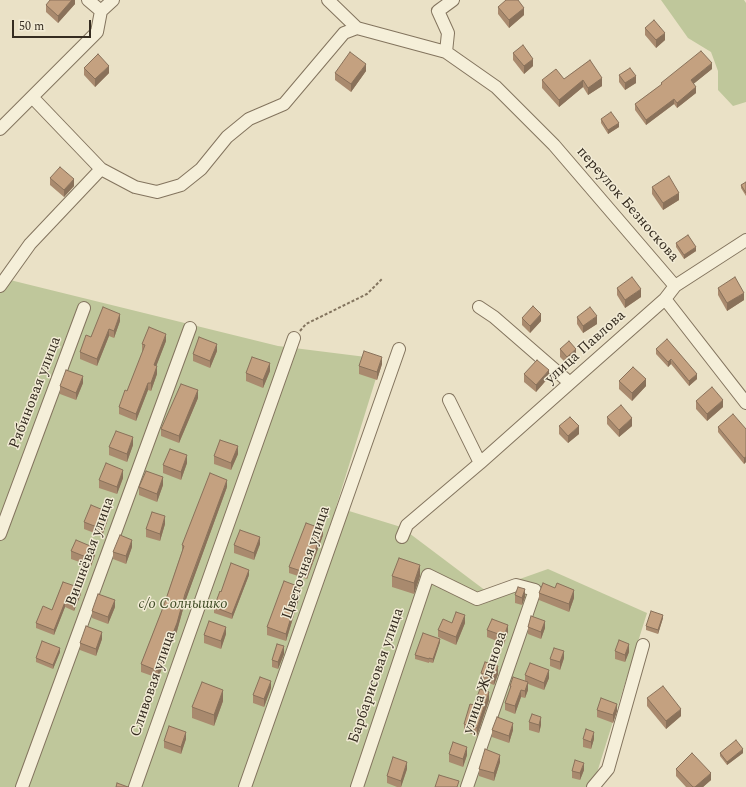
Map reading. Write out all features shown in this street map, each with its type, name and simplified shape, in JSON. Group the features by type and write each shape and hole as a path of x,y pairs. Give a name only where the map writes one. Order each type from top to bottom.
{"street":[{"path":"88,0 101,11"},
{"path":"0,129 33,98 97,32 101,11 113,0"},
{"path":"33,98 101,169 135,186 157,192 181,185 201,169 227,137 249,119 284,104 344,33 358,28 328,0"},
{"path":"446,52 448,33 438,11 453,0"},
{"name":"переулок Безноскова","path":"358,28 446,52 496,87 554,145 675,286"},
{"path":"0,286 30,244 101,169"},
{"name":"улица Павлова","path":"402,538 407,525 480,463 665,299 675,286 746,240"},
{"path":"665,299 746,403"},
{"path":"479,307 494,316 570,383"},
{"name":"Рябиновая улица","path":"0,534 84,308"},
{"name":"Вишнёвая улица","path":"22,787 190,328"},
{"name":"Сливовая улица","path":"135,787 219,546 294,338"},
{"name":"Цветочная улица","path":"246,787 399,349"},
{"path":"448,400 480,463"},
{"name":"улица Жданова","path":"428,575 477,599 516,585 535,590 467,787"},
{"name":"Барбарисовая улица","path":"357,787 428,575"},
{"path":"593,787 608,769 643,645"}],"path":[{"path":"294,338 306,324 367,294 382,279"}],"green space":[{"path":"661,0 744,0 746,3 746,102 733,106 718,90 718,71 711,52 688,38"},
{"name":"с/о Солнышко","path":"10,280 278,346 382,359 336,507 401,527 486,591 548,569 647,613 595,779 588,787 0,787 0,291"}],"building":[{"path":"50,0 72,0 58,16 46,5"},
{"path":"506,0 518,0 524,8 509,20 498,7"},
{"path":"654,20 665,33 656,40 645,28"},
{"path":"523,45 533,59 524,66 513,53"},
{"path":"701,51 712,63 691,80 696,87 677,103 674,99 646,120 635,104 662,84 661,83"},
{"path":"350,52 366,64 351,84 335,73"},
{"path":"98,54 109,66 95,79 84,68"},
{"path":"590,60 602,78 588,88 583,80 559,100 542,80 556,69 564,79"},
{"path":"630,68 636,76 625,83 619,75"},
{"path":"611,112 619,123 608,130 601,119"},
{"path":"60,167 74,179 64,190 50,178"},
{"path":"669,176 679,193 663,203 652,187"},
{"path":"746,182 746,193 741,185"},
{"path":"688,235 696,247 684,255 676,243"},
{"path":"632,277 641,289 625,300 617,288"},
{"path":"735,277 744,293 727,303 718,288"},
{"path":"533,306 541,314 530,326 522,318"},
{"path":"103,307 120,314 114,331 109,329 97,359 80,352 86,335 91,337"},
{"path":"590,307 597,316 583,326 577,317"},
{"path":"149,327 166,334 154,365 157,366 151,383 148,383 136,414 119,407 145,345 142,344"},
{"path":"199,337 217,344 210,361 193,354"},
{"path":"667,339 697,374 689,381 671,359 668,362 656,349"},
{"path":"569,341 576,349 567,357 560,349"},
{"path":"364,351 382,357 377,372 359,366"},
{"path":"252,357 270,363 263,380 246,373"},
{"path":"537,360 549,370 536,385 524,374"},
{"path":"633,367 646,379 632,393 619,381"},
{"path":"66,370 83,376 76,393 60,386"},
{"path":"181,384 198,390 179,436 161,429"},
{"path":"712,387 723,400 707,414 696,401"},
{"path":"621,405 632,418 619,430 607,417"},
{"path":"733,414 746,429 746,457 744,458 718,427"},
{"path":"570,417 579,426 568,436 559,426"},
{"path":"116,431 133,437 127,454 109,447"},
{"path":"220,440 238,446 231,463 214,456"},
{"path":"170,449 187,455 181,472 163,465"},
{"path":"106,463 123,470 117,487 99,480"},
{"path":"146,471 163,477 157,494 139,487"},
{"path":"210,473 227,480 185,594 177,623 158,671 141,664 164,605 184,546 182,545"},
{"path":"91,505 108,512 102,529 84,522"},
{"path":"152,512 165,516 160,534 146,529"},
{"path":"306,523 323,529 307,573 289,567"},
{"path":"240,530 260,537 254,553 234,545"},
{"path":"120,535 132,540 126,556 113,552"},
{"path":"76,540 95,548 91,559 71,551"},
{"path":"399,558 420,565 414,583 392,576"},
{"path":"231,563 249,570 232,614 214,607"},
{"path":"284,581 300,587 286,634 267,627"},
{"path":"63,582 81,588 74,605 65,602 54,630 36,623 43,606 52,610"},
{"path":"543,583 555,588 557,583 574,590 569,604 539,593"},
{"path":"518,587 525,589 522,598 515,595"},
{"path":"98,594 115,600 108,617 92,611"},
{"path":"651,611 663,615 658,630 646,626"},
{"path":"456,612 465,615 456,637 438,630 443,619 452,623"},
{"path":"531,616 545,621 541,632 528,627"},
{"path":"492,619 508,625 504,636 487,630"},
{"path":"209,621 226,627 221,641 204,635"},
{"path":"86,626 102,632 96,649 80,643"},
{"path":"423,633 440,639 433,659 415,655"},
{"path":"619,640 629,644 625,655 615,651"},
{"path":"42,641 60,648 53,665 36,658"},
{"path":"277,644 284,646 278,662 272,660"},
{"path":"554,648 564,651 560,662 550,659"},
{"path":"485,662 498,666 494,677 481,673"},
{"path":"530,663 549,670 544,683 525,675"},
{"path":"260,677 271,681 264,699 253,695"},
{"path":"513,677 528,682 525,691 521,690 515,706 505,703"},
{"path":"202,682 223,690 214,715 192,707"},
{"path":"663,686 681,709 666,721 647,698"},
{"path":"480,689 489,692 477,728 464,724 470,704 474,705"},
{"path":"601,698 617,704 613,715 597,710"},
{"path":"532,714 541,717 539,725 529,722"},
{"path":"497,717 513,723 509,736 492,730"},
{"path":"169,726 186,732 181,747 164,741"},
{"path":"586,729 594,732 591,742 583,739"},
{"path":"736,740 743,749 727,762 720,753"},
{"path":"453,742 467,747 463,759 449,754"},
{"path":"485,749 500,755 494,773 479,769"},
{"path":"692,753 711,773 695,787 693,787 676,769"},
{"path":"393,757 407,762 401,781 387,776"},
{"path":"575,760 584,763 580,773 572,771"},
{"path":"439,775 459,781 457,787 435,787"},
{"path":"117,783 128,787 116,787"}]}
